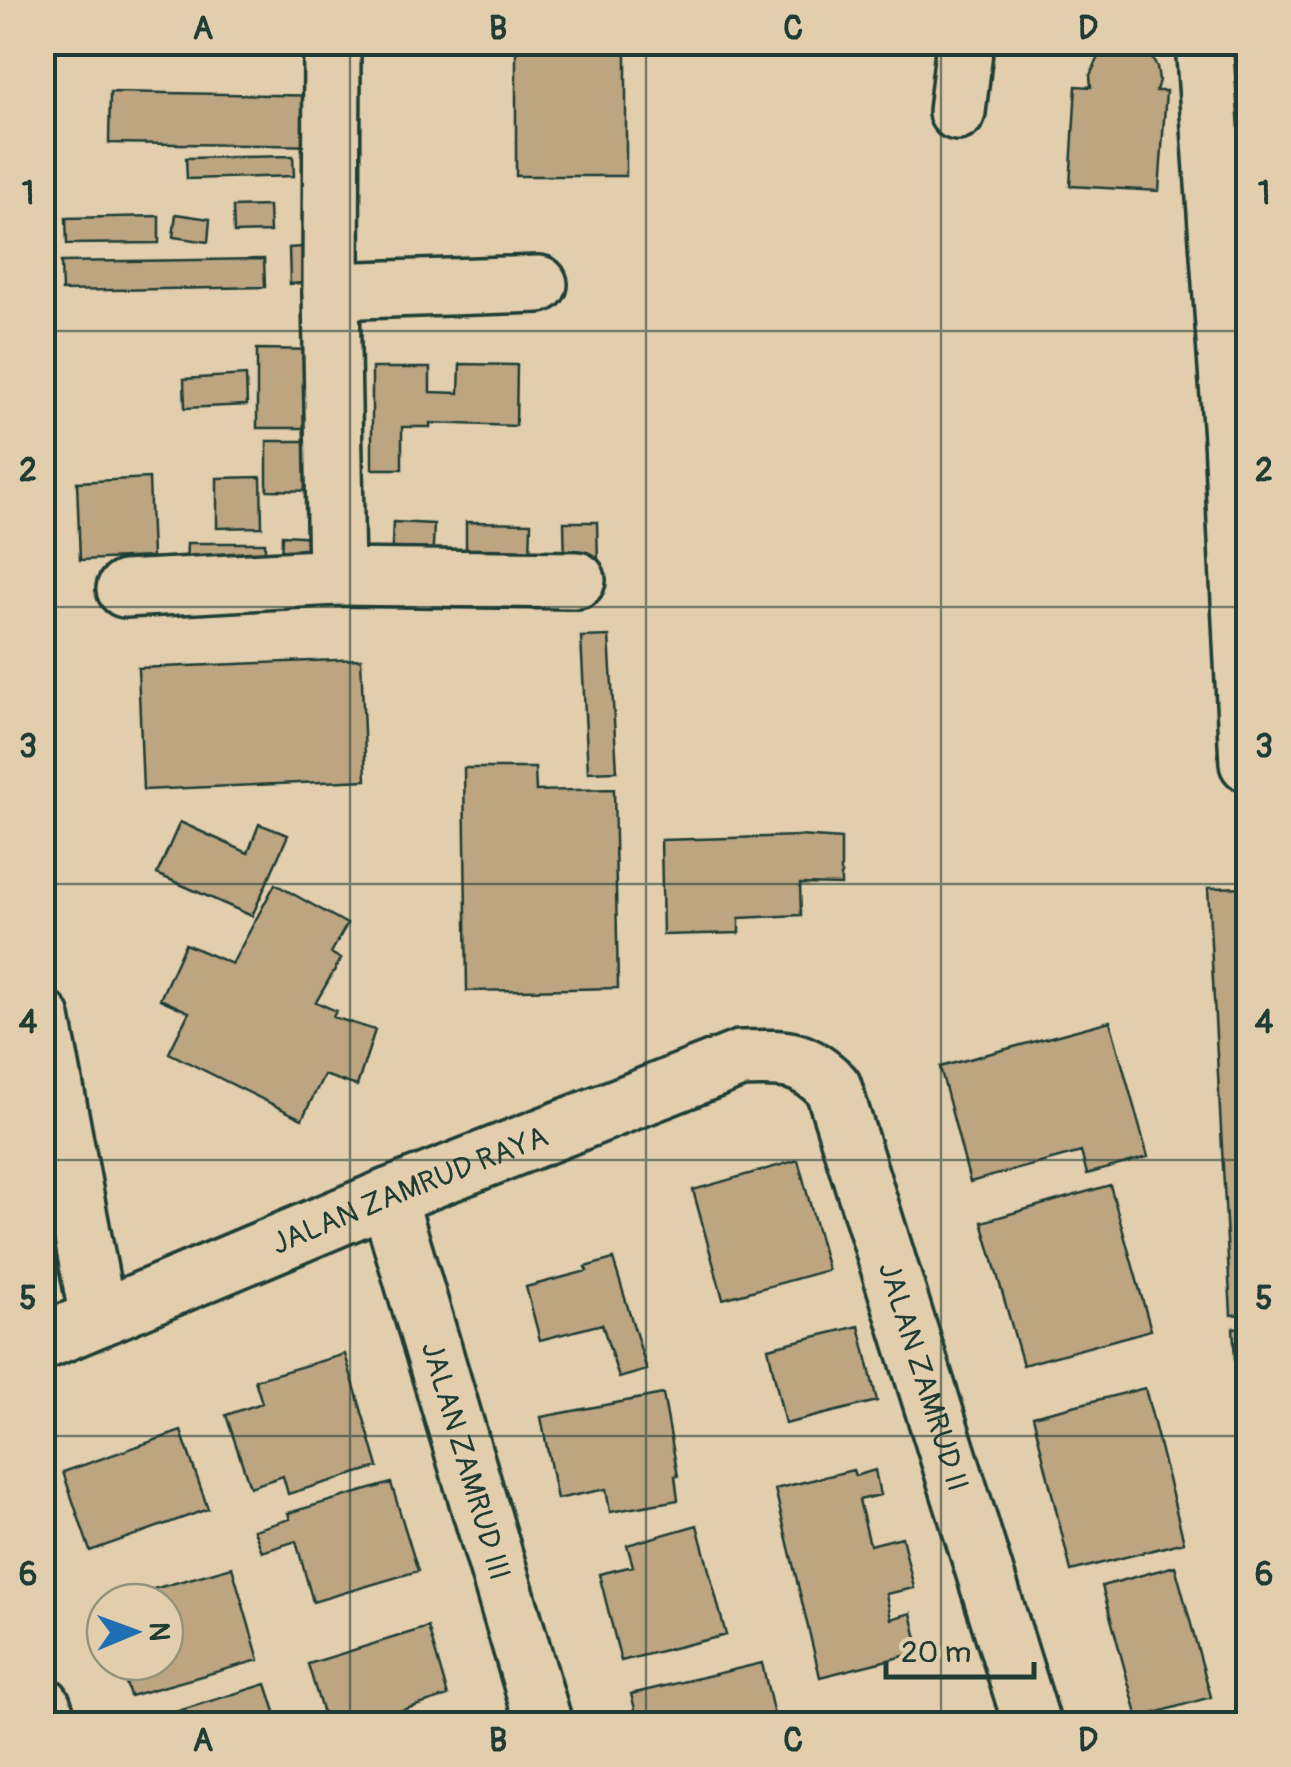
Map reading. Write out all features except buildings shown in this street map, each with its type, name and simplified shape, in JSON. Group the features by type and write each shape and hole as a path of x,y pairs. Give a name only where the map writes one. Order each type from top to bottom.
{"street":[{"path":"332,42 336,577"},
{"path":"956,112 965,42"},
{"path":"1199,45 1240,438 1248,763"},
{"path":"331,291 539,284"},
{"path":"125,589 336,577 577,580"},
{"path":"42,1018 98,1318"},
{"name":"JALAN ZAMRUD RAYA","path":"42,1342 388,1197 740,1059 782,1058"},
{"name":"JALAN ZAMRUD II","path":"782,1058 812,1066 834,1088 1032,1724"},
{"name":"JALAN ZAMRUD III","path":"388,1197 544,1724"},
{"path":"42,1704 49,1724"}]}
